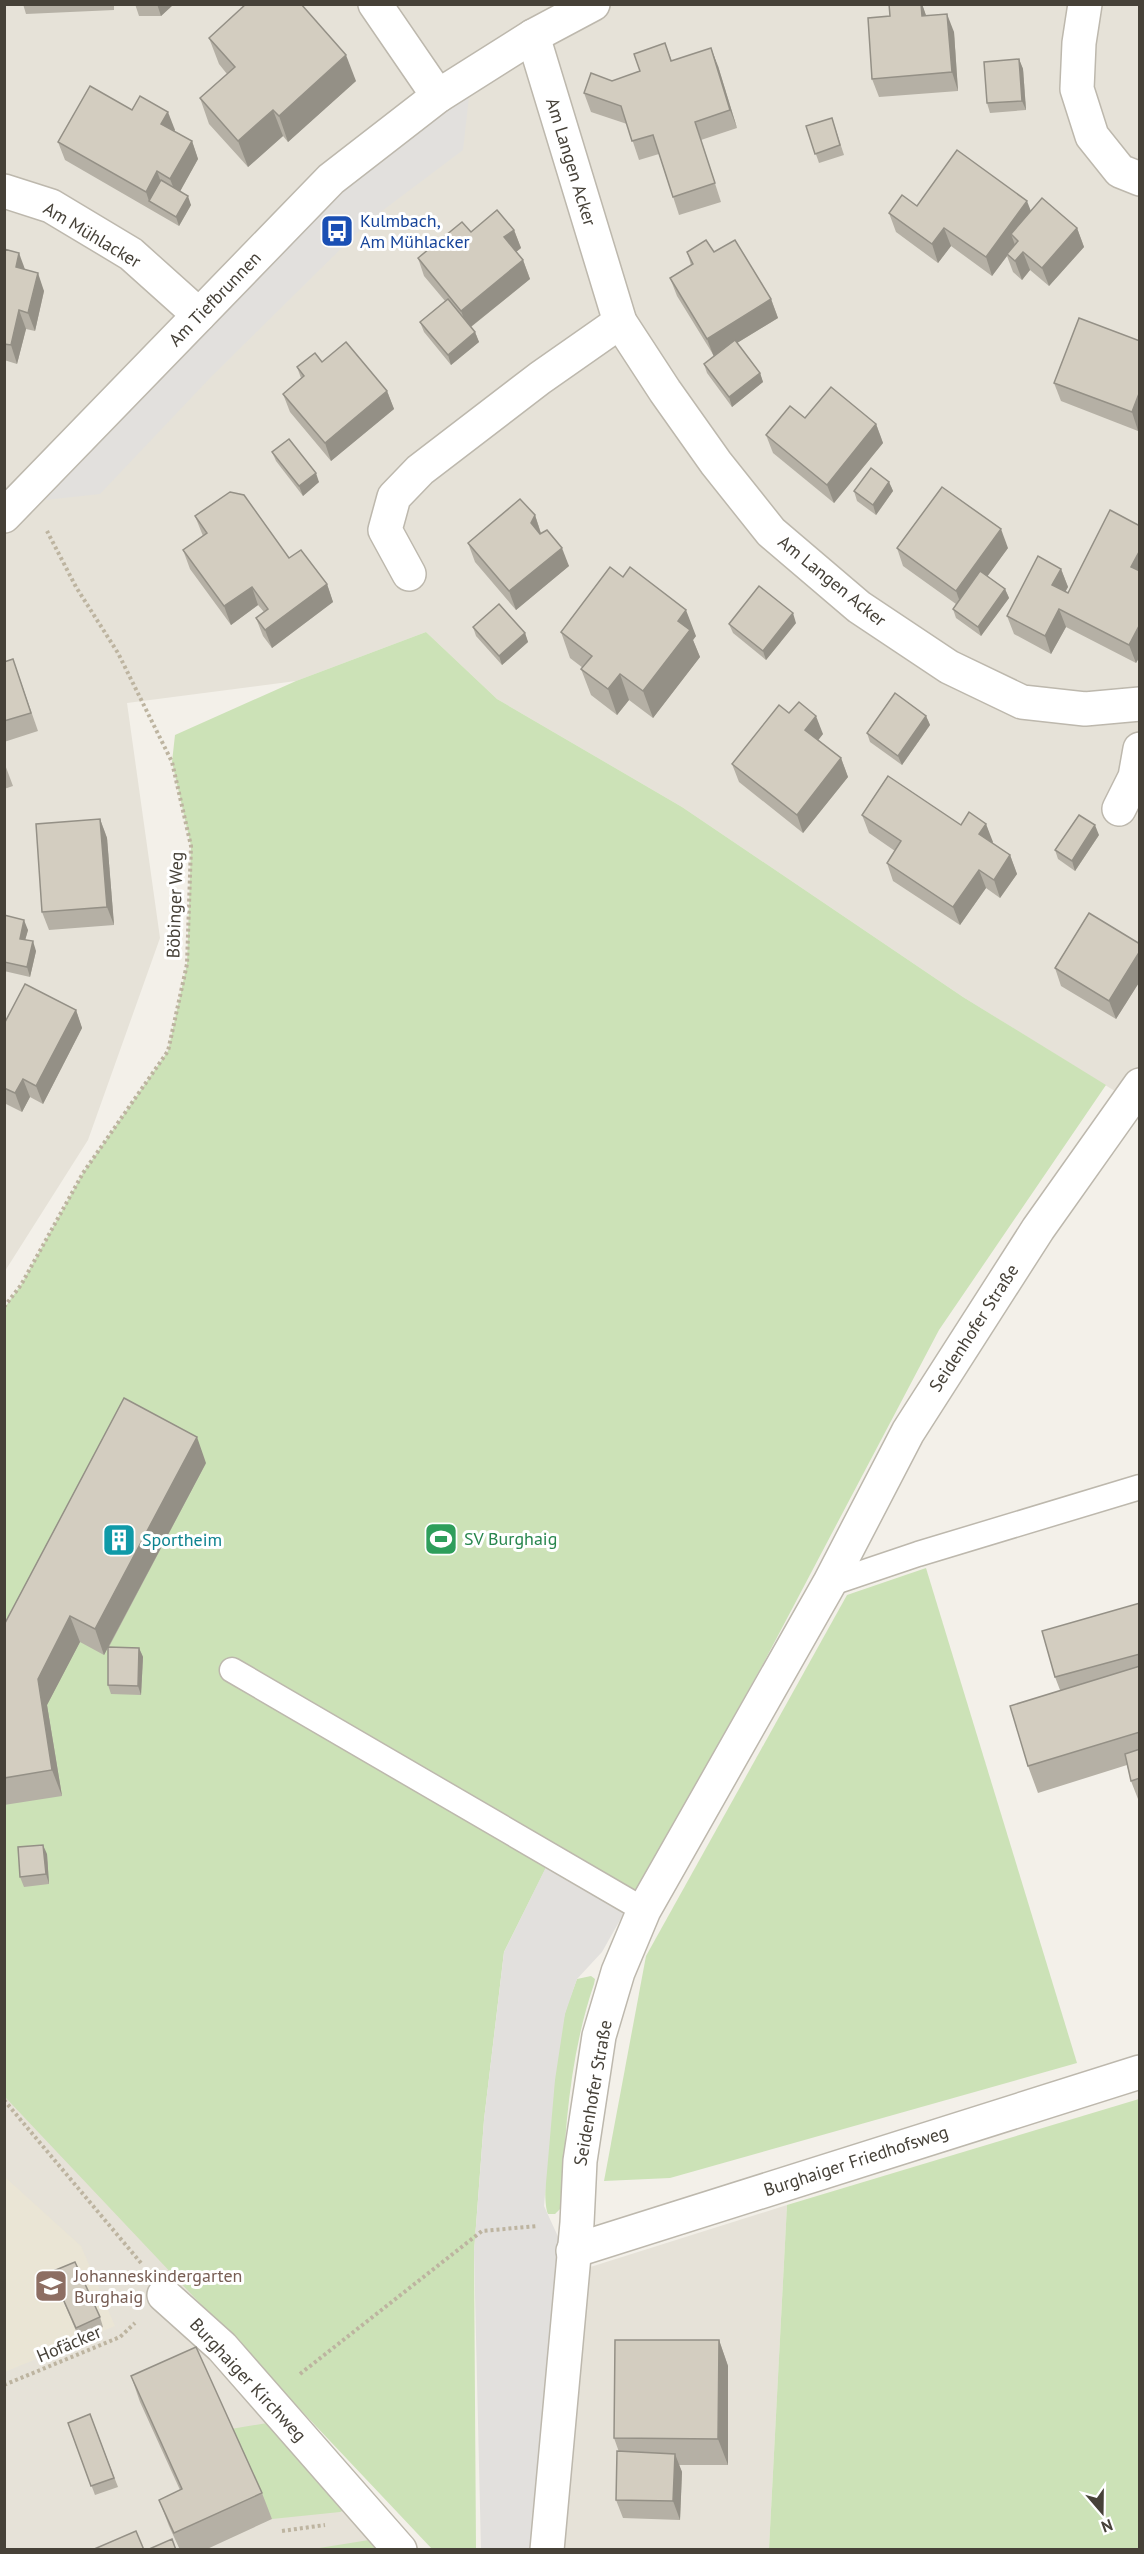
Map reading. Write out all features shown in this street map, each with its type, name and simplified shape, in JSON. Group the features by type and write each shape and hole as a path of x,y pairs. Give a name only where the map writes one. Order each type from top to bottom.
{"street":[{"path":"375,4 438,96"},
{"name":"Am Tiefbrunnen","path":"4,516 331,179 438,96 533,36 593,4"},
{"path":"1085,4 1079,43 1077,89 1092,136 1120,171 1140,179"},
{"name":"Am Langen Acker","path":"533,36 620,322 716,463 771,532 859,607 949,667 1022,702 1085,709 1136,705 1140,738"},
{"name":"Am Mühlacker","path":"4,190 51,206 131,254 199,315"},
{"path":"409,574 385,530 394,497 420,470 466,433 620,322"},
{"path":"1119,809 1135,777 1140,749"},
{"name":"Seidenhofer Straße","path":"547,2550 580,2161 599,2036 618,1971 644,1910 830,1584 908,1432 1038,1229 1140,1085"},
{"name":"Burghaiger Friedhofsweg","path":"575,2237 1140,2072"},
{"name":"Burghaiger Kirchweg","path":"164,2295 222,2347 400,2550"}],"lane":[{"path":"830,1584 918,1554 1140,1487"},
{"path":"232,1670 644,1910"}],"path":[{"name":"Böbinger Weg","path":"4,1307 21,1285 82,1173 168,1051 187,964 191,846 172,762 118,653 76,587 27,493"},
{"path":"4,2100 135,2254 164,2295"},
{"path":"269,2398 482,2231 575,2237"},
{"name":"Hofäcker","path":"4,2385 120,2337 164,2295"}],"shaded area":[{"path":"5,5 1139,5 1139,1106 963,997 682,807 497,699 426,632 296,681 127,703 160,938 88,1140 5,1271"},
{"path":"469,97 463,150 370,220 210,378 100,494 45,500 69,466 342,188 437,116"},
{"path":"547,1865 624,1913 602,1952 577,1979 565,2014 555,2080 544,2206 560,2241 536,2549 481,2550 474,2252 484,2120 504,1952"},
{"path":"4,2077 223,2328 416,2549 5,2549"},
{"name":"Johanneskindergarten Burghaig","path":"5,2177 81,2246 115,2326 5,2372"},
{"path":"787,2205 769,2549 552,2550 584,2269"}],"green space":[{"path":"426,632 497,699 682,807 963,997 1106,1085 939,1330 763,1664 624,1913 547,1866 504,1952 484,2120 474,2252 476,2549 432,2549 5,2097 5,1307 21,1285 83,1173 168,1051 187,964 191,846 172,762 175,735 296,681"},
{"path":"926,1568 1077,2063 670,2178 604,2181 646,1956 847,1595"},
{"path":"591,1976 595,1979 579,2038 570,2094 564,2151 562,2207 555,2214 548,2214 545,2178 547,2149 562,2029 566,2009 577,1979"},
{"path":"1139,2099 1139,2549 769,2549 787,2205"},
{"path":"273,2422 360,2503 340,2512 272,2519 231,2429"},
{"path":"369,2540 377,2549 313,2549"}],"building":[{"path":"246,4 301,4 346,55 279,116 273,110 238,141 200,98 235,67 209,38"},
{"path":"889,4 921,4 922,16 947,14 952,72 872,79 868,18 890,16"},
{"path":"665,43 671,61 711,48 730,110 695,122 715,183 673,197 653,135 632,141 621,106 584,93 591,73 612,81 640,71 634,54"},
{"path":"1019,59 1022,101 987,103 984,62"},
{"path":"90,86 132,110 140,96 168,112 161,124 192,141 170,179 157,171 146,192 58,142"},
{"path":"832,118 840,145 815,154 806,126"},
{"path":"957,150 1027,201 986,257 944,228 932,244 889,213 902,195 917,206"},
{"path":"161,180 188,196 176,217 149,201"},
{"path":"1042,198 1077,228 1042,268 1023,252 1015,261 1007,254 1018,241 1011,234"},
{"path":"497,210 514,230 504,237 523,260 461,311 418,258 462,222 471,232"},
{"path":"706,240 714,252 735,240 771,299 707,339 670,278 693,264 687,252"},
{"path":"4,249 19,253 16,267 38,273 28,313 19,310 11,345 4,344"},
{"path":"448,299 475,332 448,355 420,322"},
{"path":"1079,318 1140,341 1140,391 1132,412 1054,383"},
{"path":"735,340 760,373 729,397 704,364"},
{"path":"346,342 387,391 325,443 283,394 304,376 297,367 315,353 322,362"},
{"path":"831,387 876,424 827,485 766,435 790,406 805,418"},
{"path":"289,439 316,473 299,486 272,452"},
{"path":"871,468 889,482 873,505 854,491"},
{"path":"942,487 1001,529 956,591 897,548"},
{"path":"230,492 244,495 289,558 301,550 327,584 265,630 256,618 268,609 252,587 224,606 183,550 207,533 195,516"},
{"path":"520,499 535,515 531,523 540,534 547,530 562,548 509,591 468,543"},
{"path":"1110,510 1140,526 1140,550 1131,567 1140,571 1140,624 1129,645 1059,609 1045,636 1007,616 1038,556 1061,569 1052,585 1068,593"},
{"path":"610,567 623,577 630,567 686,610 678,621 690,630 643,691 620,674 608,689 581,669 592,656 561,632"},
{"path":"980,571 1005,589 978,627 953,609"},
{"path":"759,586 793,613 763,651 729,624"},
{"path":"499,604 525,633 499,656 473,627"},
{"path":"13,659 31,713 4,721 4,662"},
{"path":"895,693 926,716 898,756 867,733"},
{"path":"799,702 816,716 805,730 841,758 797,815 732,764 779,705 789,713"},
{"path":"888,776 961,825 969,812 986,824 979,834 1010,855 994,880 979,870 953,907 887,863 901,841 862,815"},
{"path":"1079,815 1095,825 1072,861 1055,850"},
{"path":"100,819 107,907 42,912 36,824"},
{"path":"1089,913 1140,944 1140,951 1109,1001 1055,968"},
{"path":"4,915 24,920 20,939 33,941 27,967 4,962"},
{"path":"25,984 76,1010 36,1086 23,1079 15,1093 4,1088 4,1024"},
{"path":"124,1398 197,1437 95,1629 70,1616 38,1679 52,1770 4,1778 4,1625"},
{"path":"1140,1603 1140,1654 1055,1677 1042,1631"},
{"path":"108,1647 139,1648 138,1686 108,1685"},
{"path":"1140,1666 1140,1732 1028,1766 1010,1706"},
{"path":"1140,1749 1140,1778 1131,1781 1125,1754"},
{"path":"43,1845 46,1874 20,1877 18,1847"},
{"path":"75,2262 100,2317 76,2328 51,2272"},
{"path":"615,2340 719,2340 718,2439 614,2438"},
{"path":"196,2347 262,2493 174,2533 159,2500 182,2489 131,2376"},
{"path":"90,2414 114,2478 91,2486 68,2423"},
{"path":"617,2451 675,2454 673,2501 616,2500"},
{"path":"136,2531 144,2550 92,2550"},
{"path":"172,2539 176,2550 147,2550"}],"place":[{"name":"Kulmbach, Am Mühlacker","path":"337,231"},
{"name":"SV Burghaig","path":"441,1539"},
{"name":"Sportheim","path":"119,1540"},
{"name":"Johanneskindergarten Burghaig","path":"51,2286"}]}
